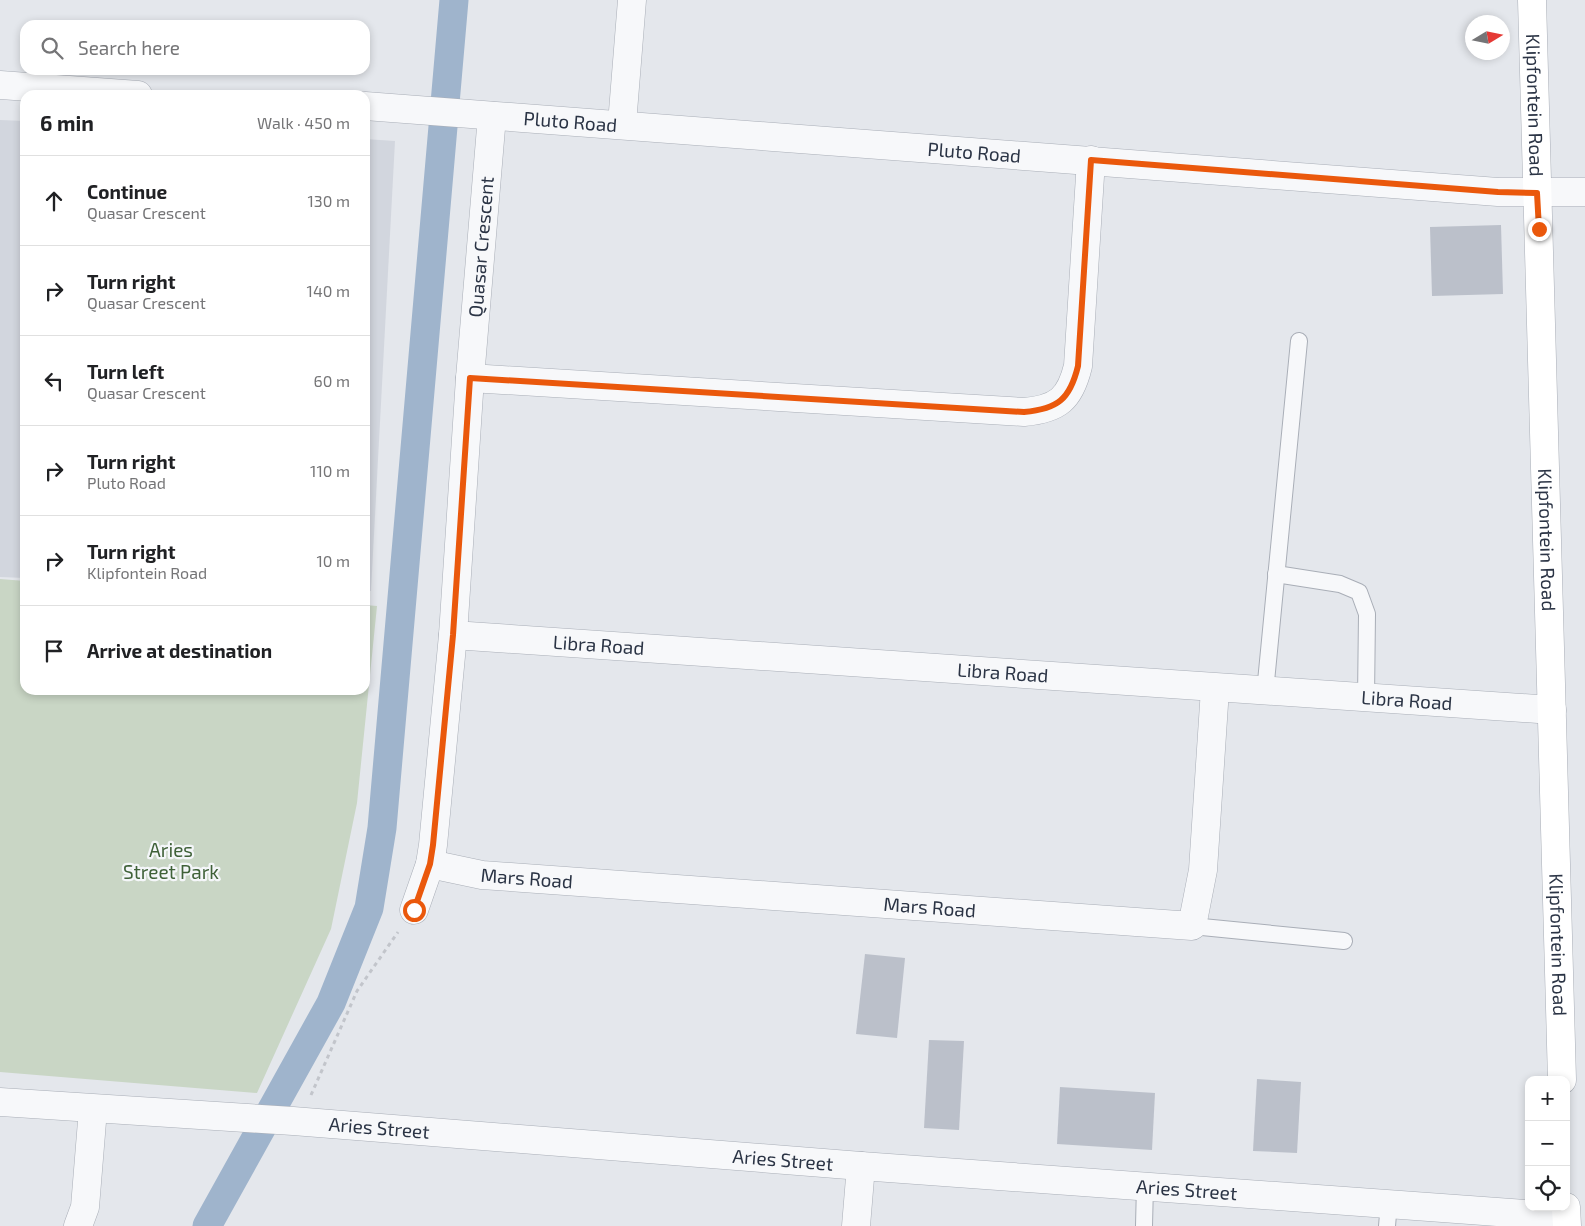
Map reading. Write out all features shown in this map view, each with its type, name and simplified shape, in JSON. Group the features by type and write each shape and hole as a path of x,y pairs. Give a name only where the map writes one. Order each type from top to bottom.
{"main road":[{"name":"Klipfontein Road","path":"1532,0 1562,1076"}],"street":[{"path":"622,124 632,0"},
{"path":"0,86 61,90"},
{"name":"Pluto Road","path":"370,106 622,124 1498,192 1585,192"},
{"name":"Quasar Crescent","path":"414,910 430,864 453,635 470,378 478,115"},
{"path":"470,378 1024,412 1051,407 1068,393 1078,366 1091,160"},
{"name":"Libra Road","path":"453,635 1215,689 1552,710"},
{"path":"1192,926 1203,870 1215,689"},
{"name":"Mars Road","path":"430,864 482,875 1192,926"},
{"name":"Aries Street","path":"0,1102 293,1121 861,1166 1145,1185 1388,1214 1566,1217"},
{"path":"78,1226 85,1206 93,1109"},
{"path":"856,1226 861,1166"}],"lane":[{"path":"1265,692 1298,341"},
{"path":"1276,574 1340,584 1359,592 1367,614 1366,698"},
{"path":"1192,926 1344,941"},
{"path":"1144,1226 1145,1185"}],"path":[{"path":"309,1098 358,991 414,910"}],"shaded area":[{"path":"0,120 20,121 20,578 0,577"},
{"path":"370,139 395,141 370,591"}],"green space":[{"name":"Aries Street Park","path":"0,579 20,581 20,695 368,695 357,803 331,929 257,1093 0,1072"},
{"name":"Aries Street Park","path":"370,605 377,606 370,675"}],"building":[{"path":"1501,225 1503,294 1432,296 1430,227"},
{"path":"865,954 905,958 897,1038 856,1034"},
{"path":"929,1040 964,1041 959,1130 924,1128"},
{"path":"1257,1079 1301,1082 1297,1153 1253,1151"},
{"path":"1060,1087 1155,1093 1152,1150 1057,1144"}],"waterway":[{"path":"207,1226 331,1003 369,908 382,828 454,0"}],"route":[{"path":"414,910 430,864 433,845 453,635 470,378 1024,412 1043,410 1058,403 1065,397 1075,379 1078,366 1091,160 1498,192 1537,193 1539,229"}]}
